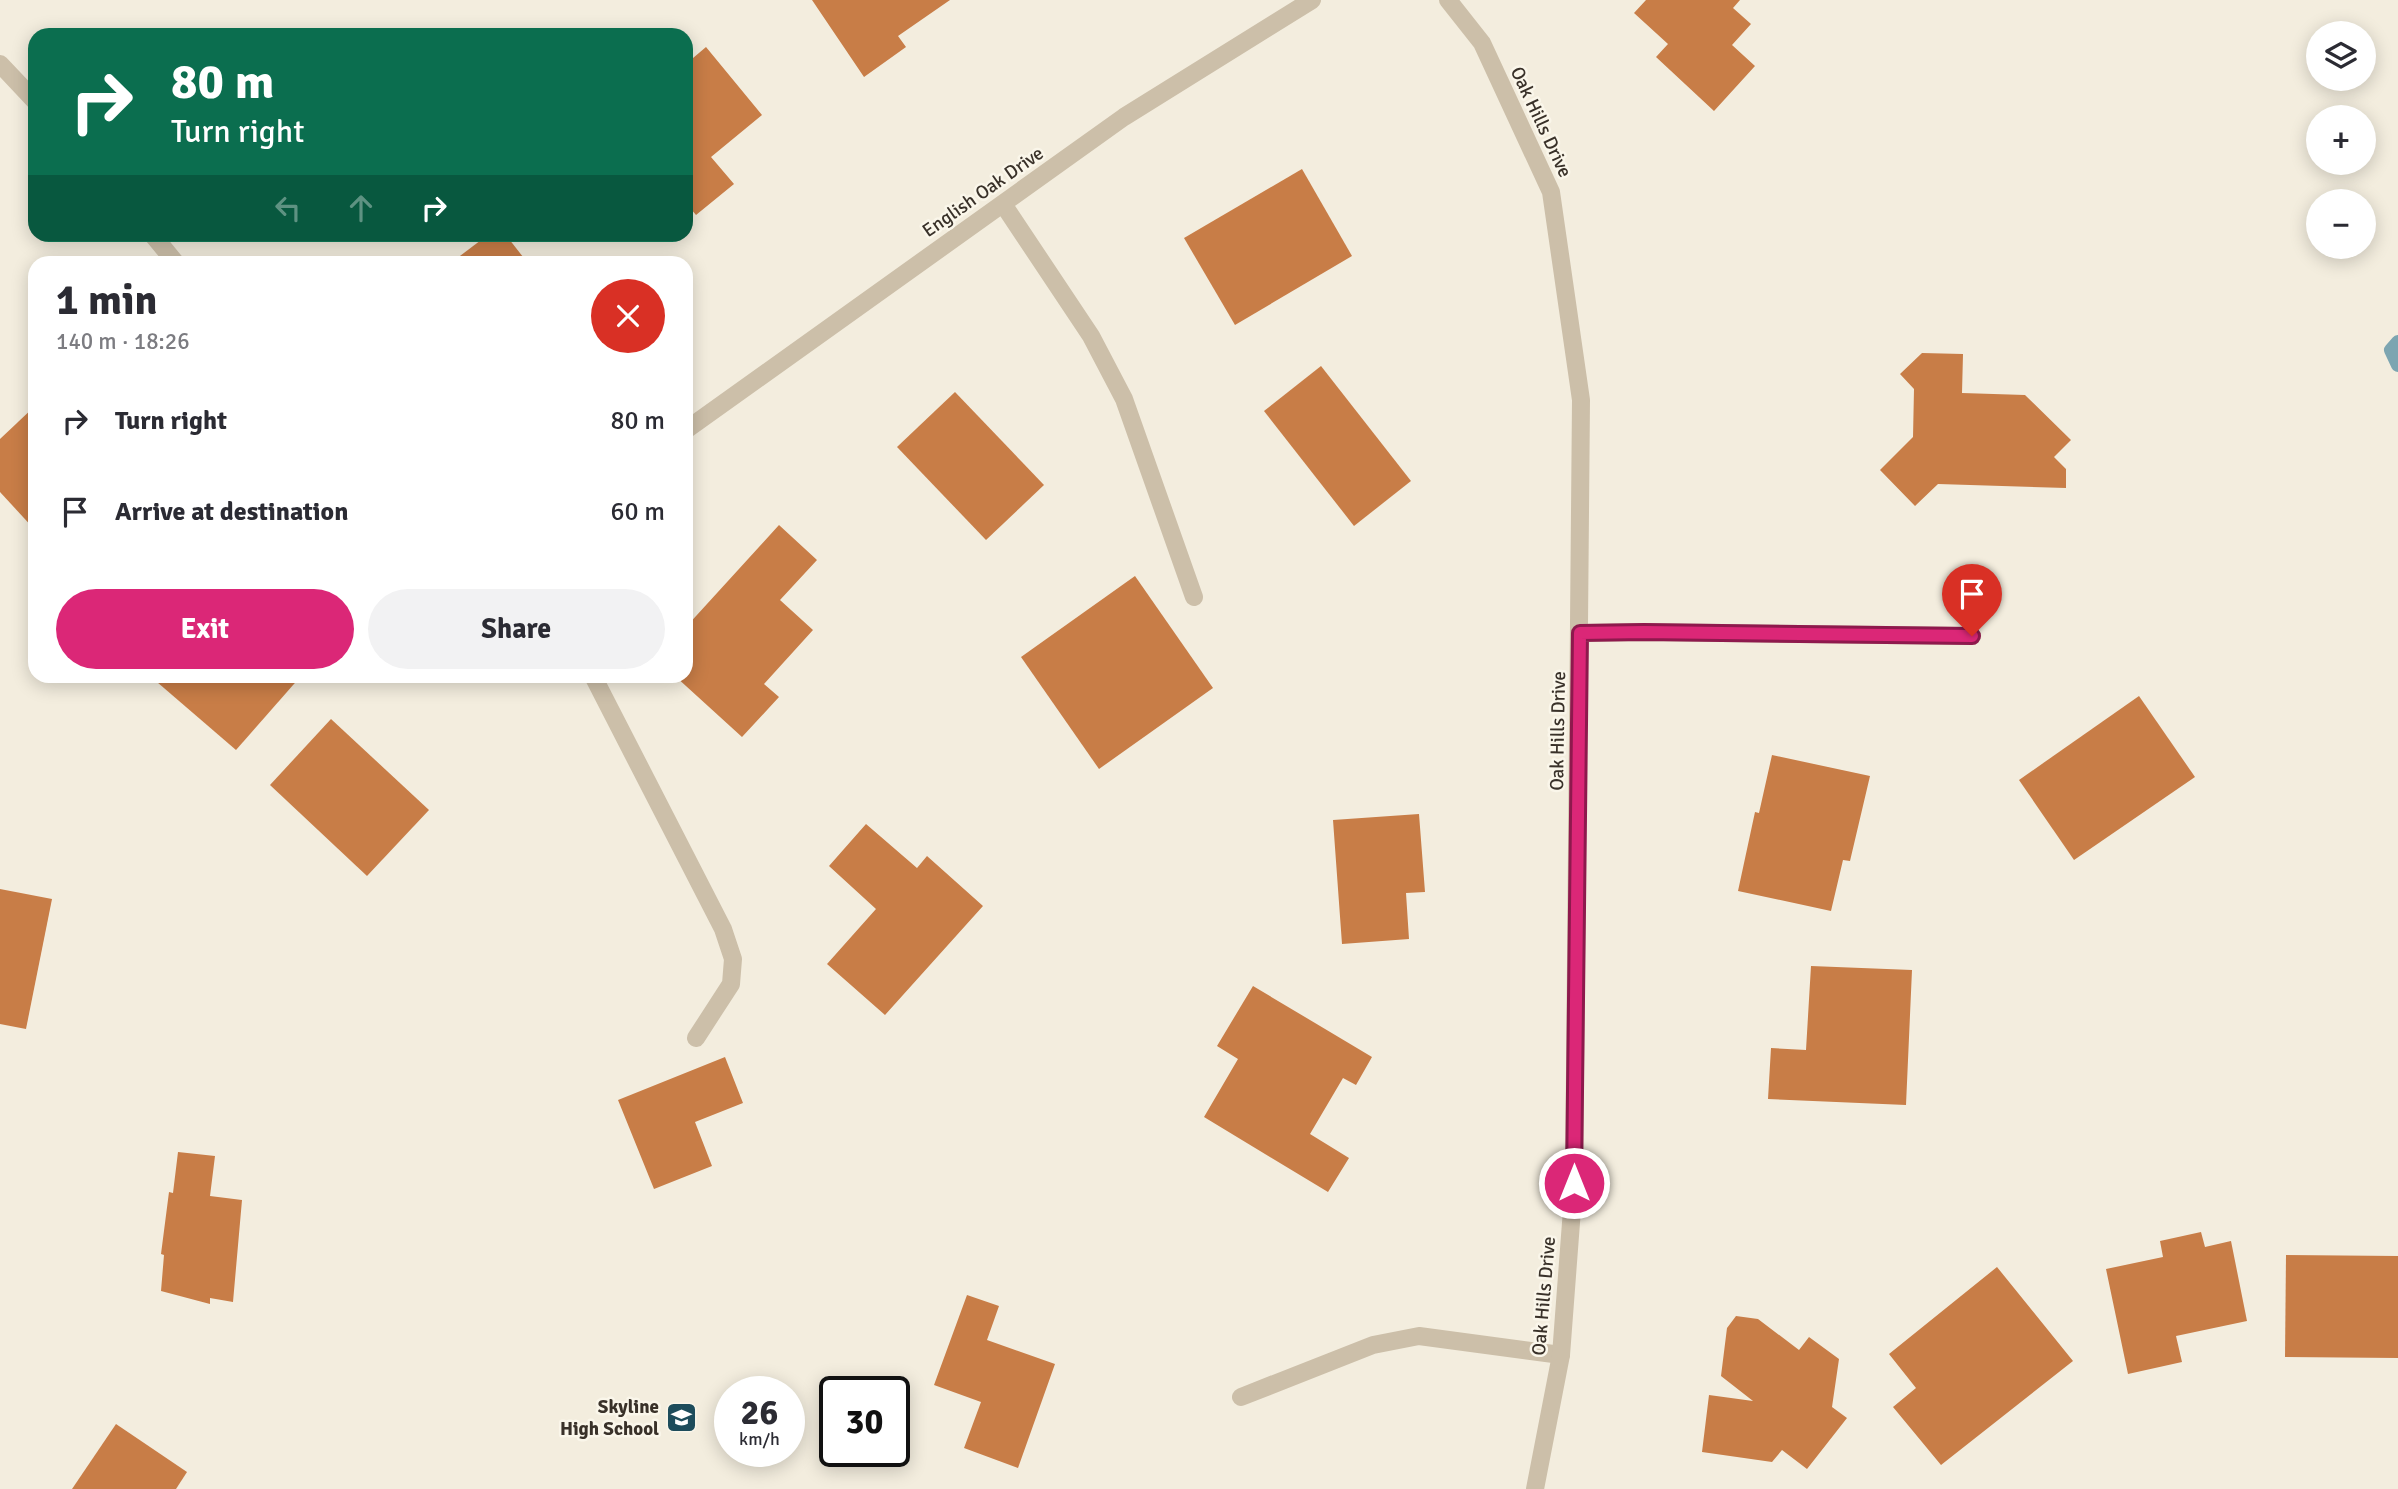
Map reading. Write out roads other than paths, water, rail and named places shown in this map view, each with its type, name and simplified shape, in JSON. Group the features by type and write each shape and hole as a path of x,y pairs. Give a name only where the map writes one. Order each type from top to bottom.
{"street":[{"name":"English Oak Drive","path":"693,425 1124,117 1312,0"},
{"name":"Oak Hills Drive","path":"1448,0 1482,43 1551,192 1581,400 1574,1183 1561,1354 1535,1489"},
{"path":"0,64 28,94"},
{"path":"1003,204 1091,336 1124,398 1194,597"},
{"path":"159,242 170,256"},
{"path":"1580,633 1972,636"},
{"path":"597,683 723,929 733,958 731,984 696,1038"},
{"path":"1241,1397 1373,1345 1419,1336 1561,1354"}],"waterway":[{"path":"2398,342 2391,350 2398,365"}],"place":[{"name":"Skyline High School","path":"682,1418"}]}
